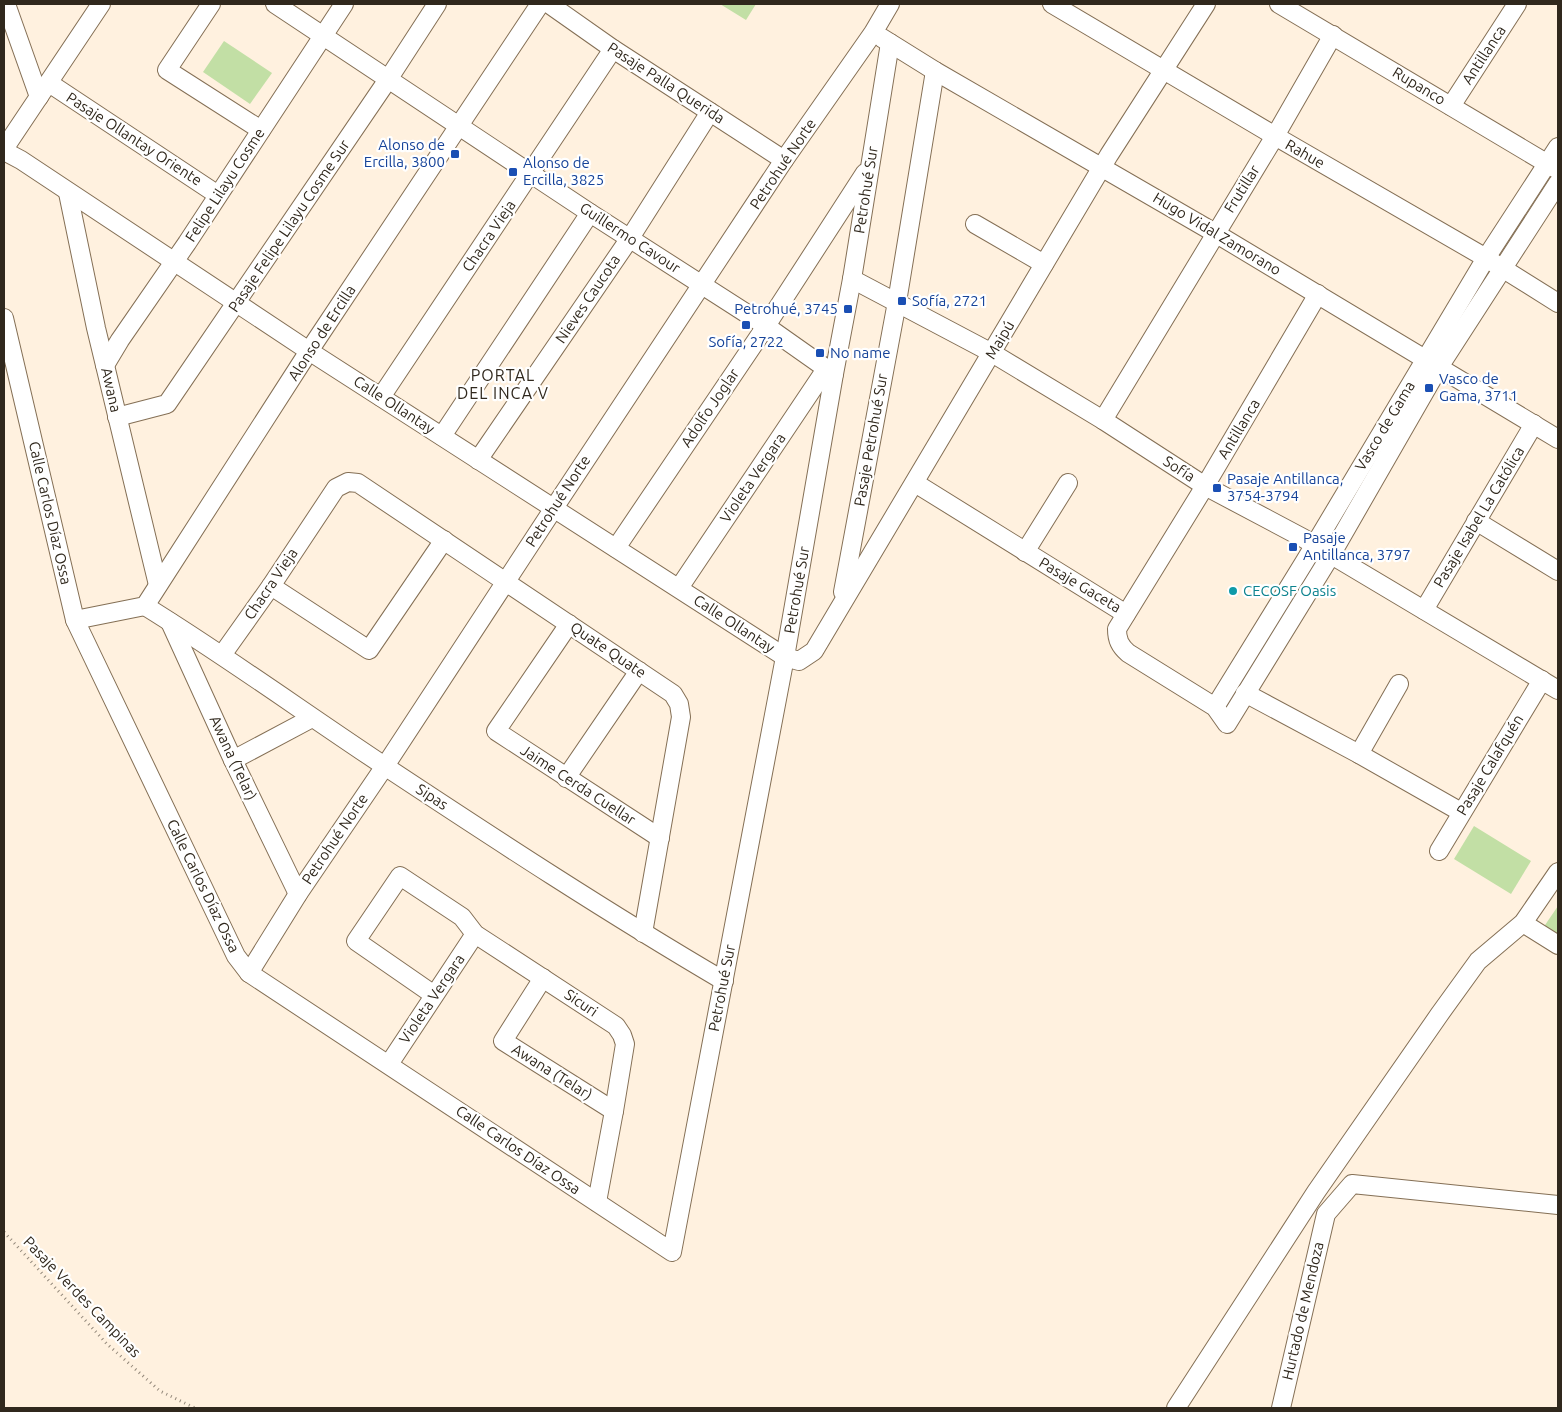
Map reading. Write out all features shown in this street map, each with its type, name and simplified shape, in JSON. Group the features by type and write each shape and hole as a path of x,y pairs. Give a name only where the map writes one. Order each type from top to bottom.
{"street":[{"path":"6,4 44,90"},
{"path":"4,150 102,4"},
{"path":"212,4 167,70 261,130"},
{"name":"Guillermo Cavour","path":"275,4 590,213 766,326 830,371"},
{"name":"Felipe Lilayu Cosme","path":"105,365 344,4"},
{"name":"Pasaje Felipe Lilayu Cosme Sur","path":"117,416 167,404 389,78 437,4"},
{"name":"Alonso de Ercilla","path":"145,606 309,351 540,4"},
{"name":"Pasaje Palla Querida","path":"549,4 613,49 784,160"},
{"name":"Petrohué Norte","path":"249,973 298,894 784,160 873,33 890,4"},
{"name":"Rahue","path":"1052,4 1486,258 1558,303"},
{"name":"Maipú","path":"785,656 799,661 814,651 1102,167 1206,4"},
{"name":"Rupanco","path":"1278,4 1553,167"},
{"name":"Antillanca","path":"1451,106 1510,6"},
{"name":"Hugo Vidal Zamorano","path":"873,33 1318,294 1558,439"},
{"name":"Frutillar","path":"1103,420 1275,136 1333,35"},
{"name":"Petrohué Sur","path":"672,1252 785,656 830,371 852,279 890,44"},
{"name":"Chacra Vieja","path":"381,397 613,49"},
{"name":"Pasaje Petrohué Sur","path":"842,603 935,71"},
{"name":"Pasaje Ollantay Oriente","path":"44,90 218,194"},
{"name":"Nieves Caucota","path":"478,460 630,238 710,112"},
{"name":"Vasco de Gama","path":"1228,724 1245,693 1331,555 1486,258 1553,167 1558,147"},
{"name":"Calle Ollantay","path":"4,150 309,351 785,656"},
{"name":"Adolfo Joglar","path":"616,548 766,326 869,167"},
{"name":"Vasco de Gama","path":"1215,706 1314,545 1432,363 1502,269 1558,183"},
{"name":"Awana","path":"68,193 105,365 158,585"},
{"path":"442,436 590,213"},
{"path":"975,224 1044,264"},
{"name":"Sofía","path":"852,279 992,354 1103,420 1205,486 1314,545 1558,690"},
{"name":"Antillanca","path":"1126,614 1205,486 1318,294"},
{"name":"Calle Carlos Díaz Ossa","path":"4,318 75,620 236,956 249,973 672,1252"},
{"name":"Violeta Vergara","path":"679,588 830,371"},
{"name":"Pasaje Isabel La Católica","path":"1424,610 1534,424"},
{"name":"Quate Quate","path":"336,488 348,482 358,483 674,694 680,704 682,717 642,933"},
{"path":"1025,552 1068,482"},
{"name":"Pasaje Gaceta","path":"915,483 1126,614 1117,629 1120,646 1128,653 1215,706 1228,724"},
{"name":"Chacra Vieja","path":"222,655 271,586 336,488"},
{"path":"1476,521 1558,571"},
{"path":"271,586 369,650 444,540"},
{"path":"75,620 145,606"},
{"name":"Sipas","path":"145,606 222,655 384,766 642,933 724,981"},
{"name":"Awana (Telar)","path":"170,622 233,760 298,894"},
{"name":"Jaime Cerda Cuellar","path":"569,624 496,731 660,838"},
{"path":"566,778 639,670"},
{"name":"Pasaje Calafquén","path":"1439,851 1542,680"},
{"path":"1359,754 1399,684"},
{"path":"1245,693 1359,754 1461,812"},
{"path":"233,760 312,718"},
{"path":"1176,1408 1307,1206 1433,1023 1478,961 1523,922 1558,872"},
{"name":"Sicuri","path":"434,995 356,941 400,876 462,917 475,934 616,1026 622,1035 624,1044 597,1202"},
{"path":"1523,922 1558,945"},
{"name":"Violeta Vergara","path":"388,1064 475,934"},
{"name":"Awana (Telar)","path":"543,978 503,1040 614,1111"},
{"path":"1307,1206 1326,1214 1352,1184 1558,1206"},
{"name":"Hurtado de Mendoza","path":"1281,1408 1326,1214"}],"path":[{"name":"Pasaje Verdes Campinas","path":"4,1232 107,1344 160,1391 195,1408"}],"green space":[{"path":"720,4 756,4 746,20"},
{"path":"224,41 272,73 250,104 203,72"},
{"path":"1474,826 1531,861 1511,894 1454,859"},
{"path":"1558,906 1558,938 1543,928"}],"place":[{"name":"Alonso de Ercilla, 3800","path":"455,154"},
{"name":"Alonso de Ercilla, 3825","path":"513,172"},
{"name":"Sofía, 2721","path":"902,301"},
{"name":"Petrohué, 3745","path":"848,309"},
{"name":"Sofía, 2722","path":"746,325"},
{"name":"No name","path":"820,353"},
{"name":"Vasco de Gama, 3711","path":"1429,388"},
{"name":"Pasaje Antillanca, 3754-3794","path":"1217,488"},
{"name":"Pasaje Antillanca, 3797","path":"1293,547"},
{"name":"CECOSF Oasis","path":"1233,591"}],"district":[{"name":"PORTAL DEL INCA V","path":"503,384"}]}
